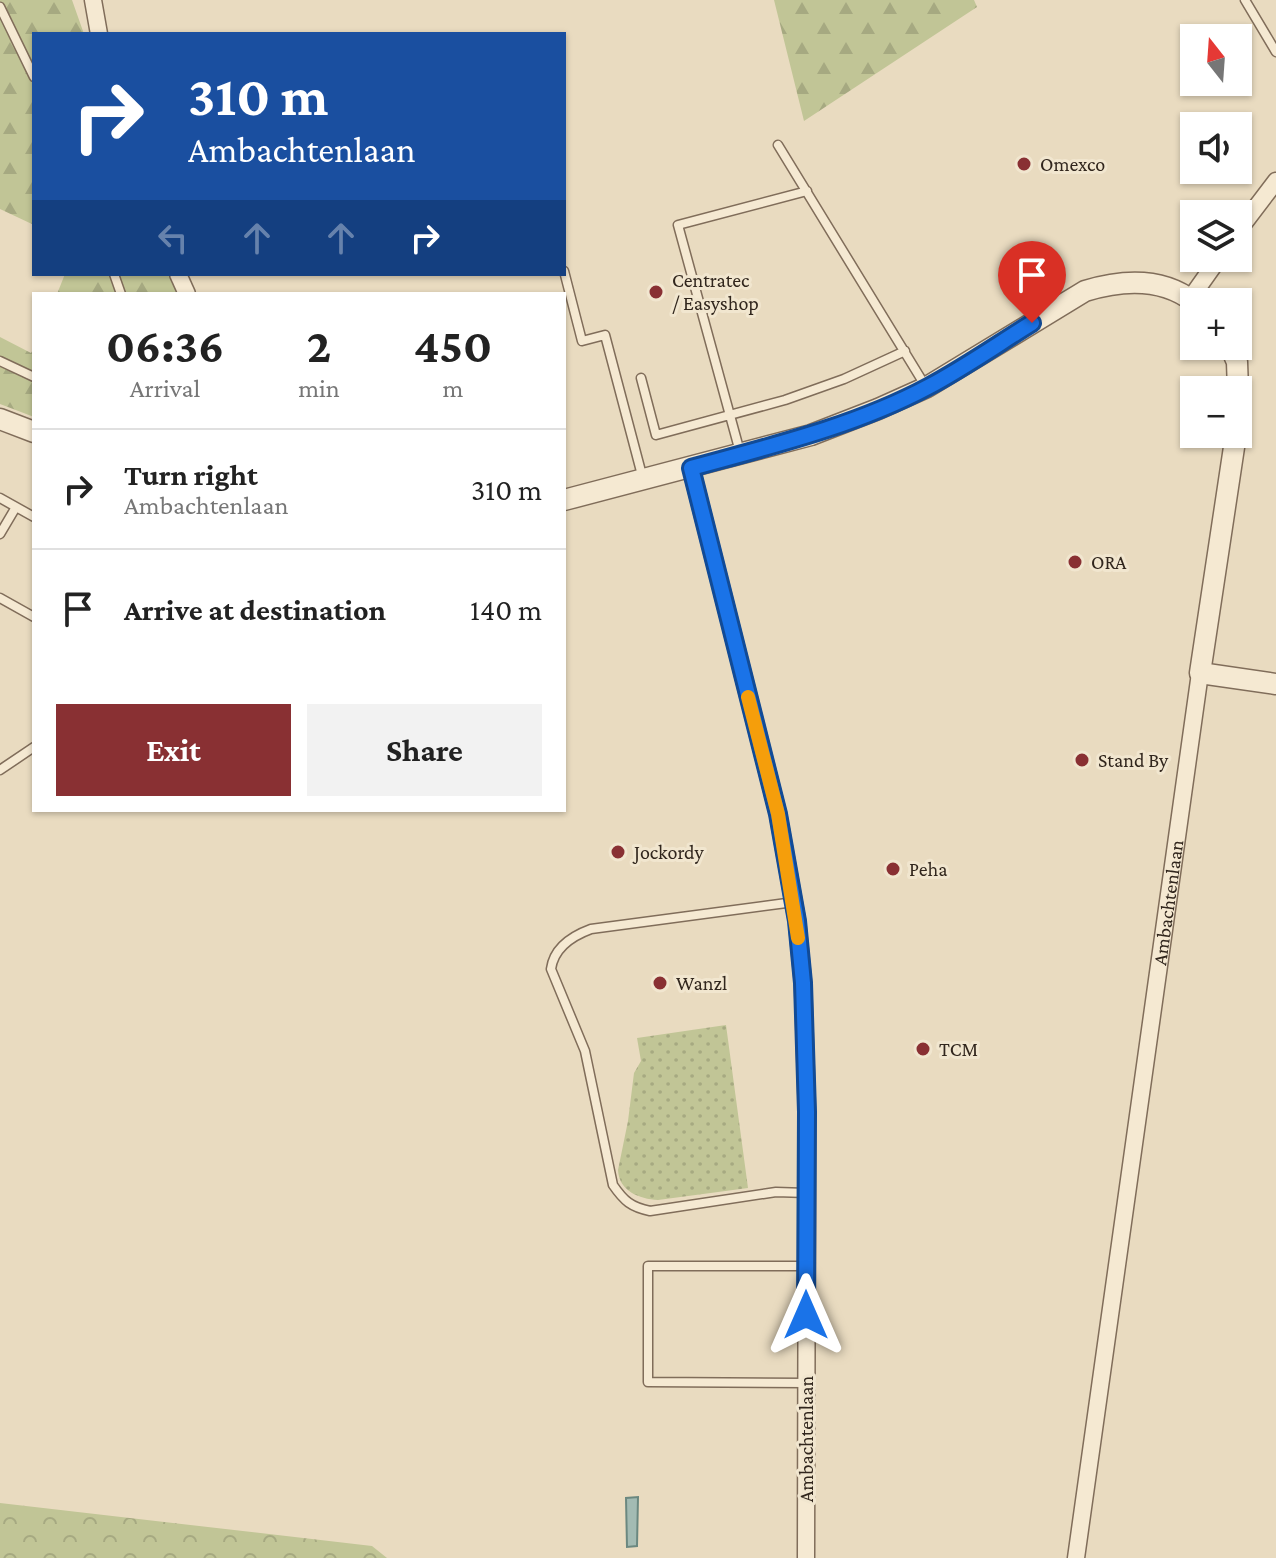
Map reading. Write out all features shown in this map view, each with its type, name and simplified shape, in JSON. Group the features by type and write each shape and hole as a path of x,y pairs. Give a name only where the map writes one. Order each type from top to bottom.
{"street":[{"path":"91,3 98,32"},
{"path":"1252,213 1276,181"},
{"path":"566,499 811,435 927,387 1085,291 1110,284 1136,282 1167,287 1180,294"},
{"path":"0,419 32,431"},
{"name":"Ambachtenlaan","path":"1076,1558 1234,448"},
{"name":"Ambachtenlaan","path":"691,468 778,814 794,902 803,983 807,1193 806,1558"},
{"path":"1200,673 1276,684"}],"lane":[{"path":"1245,0 1276,52"},
{"path":"0,7 32,73"},
{"path":"778,145 927,387"},
{"path":"741,454 678,225 807,191"},
{"path":"565,276 582,341 605,335 643,480"},
{"path":"641,378 656,435 731,416 844,379 905,351"},
{"path":"0,361 32,376"},
{"path":"0,498 32,516"},
{"path":"0,534 16,507"},
{"path":"0,598 32,616"},
{"path":"0,770 32,748"},
{"path":"794,902 591,929 574,935 560,948 552,960 551,969 585,1051 613,1185 624,1201 650,1211 776,1192 807,1193"},
{"path":"806,1383 648,1382 648,1266 807,1266"}],"green space":[{"path":"0,0 72,0 83,32 32,32 32,224 0,209"},
{"path":"774,0 974,0 977,7 804,121"},
{"path":"64,276 177,276 183,292 58,292"},
{"path":"0,337 32,351 32,416 0,404"},
{"path":"726,1025 748,1188 658,1200 631,1192 622,1183 618,1170 634,1073 641,1061 637,1038"},
{"path":"0,1503 372,1546 387,1558 0,1558"}],"water":[{"path":"638,1497 637,1546 627,1547 626,1498"}],"slow traffic":[{"path":"748,697 778,814 798,938"}],"place":[{"name":"Omexco","path":"1024,164"},
{"name":"Centratec / Easyshop","path":"656,292"},
{"name":"ORA","path":"1075,562"},
{"name":"Stand By","path":"1082,760"},
{"name":"Jockordy","path":"618,852"},
{"name":"Peha","path":"893,869"},
{"name":"Wanzl","path":"660,983"},
{"name":"TCM","path":"923,1049"}],"route":[{"path":"806,1315 807,1112 803,983 797,921 778,814 691,468 811,435 878,409 927,387 1032,323"}]}
